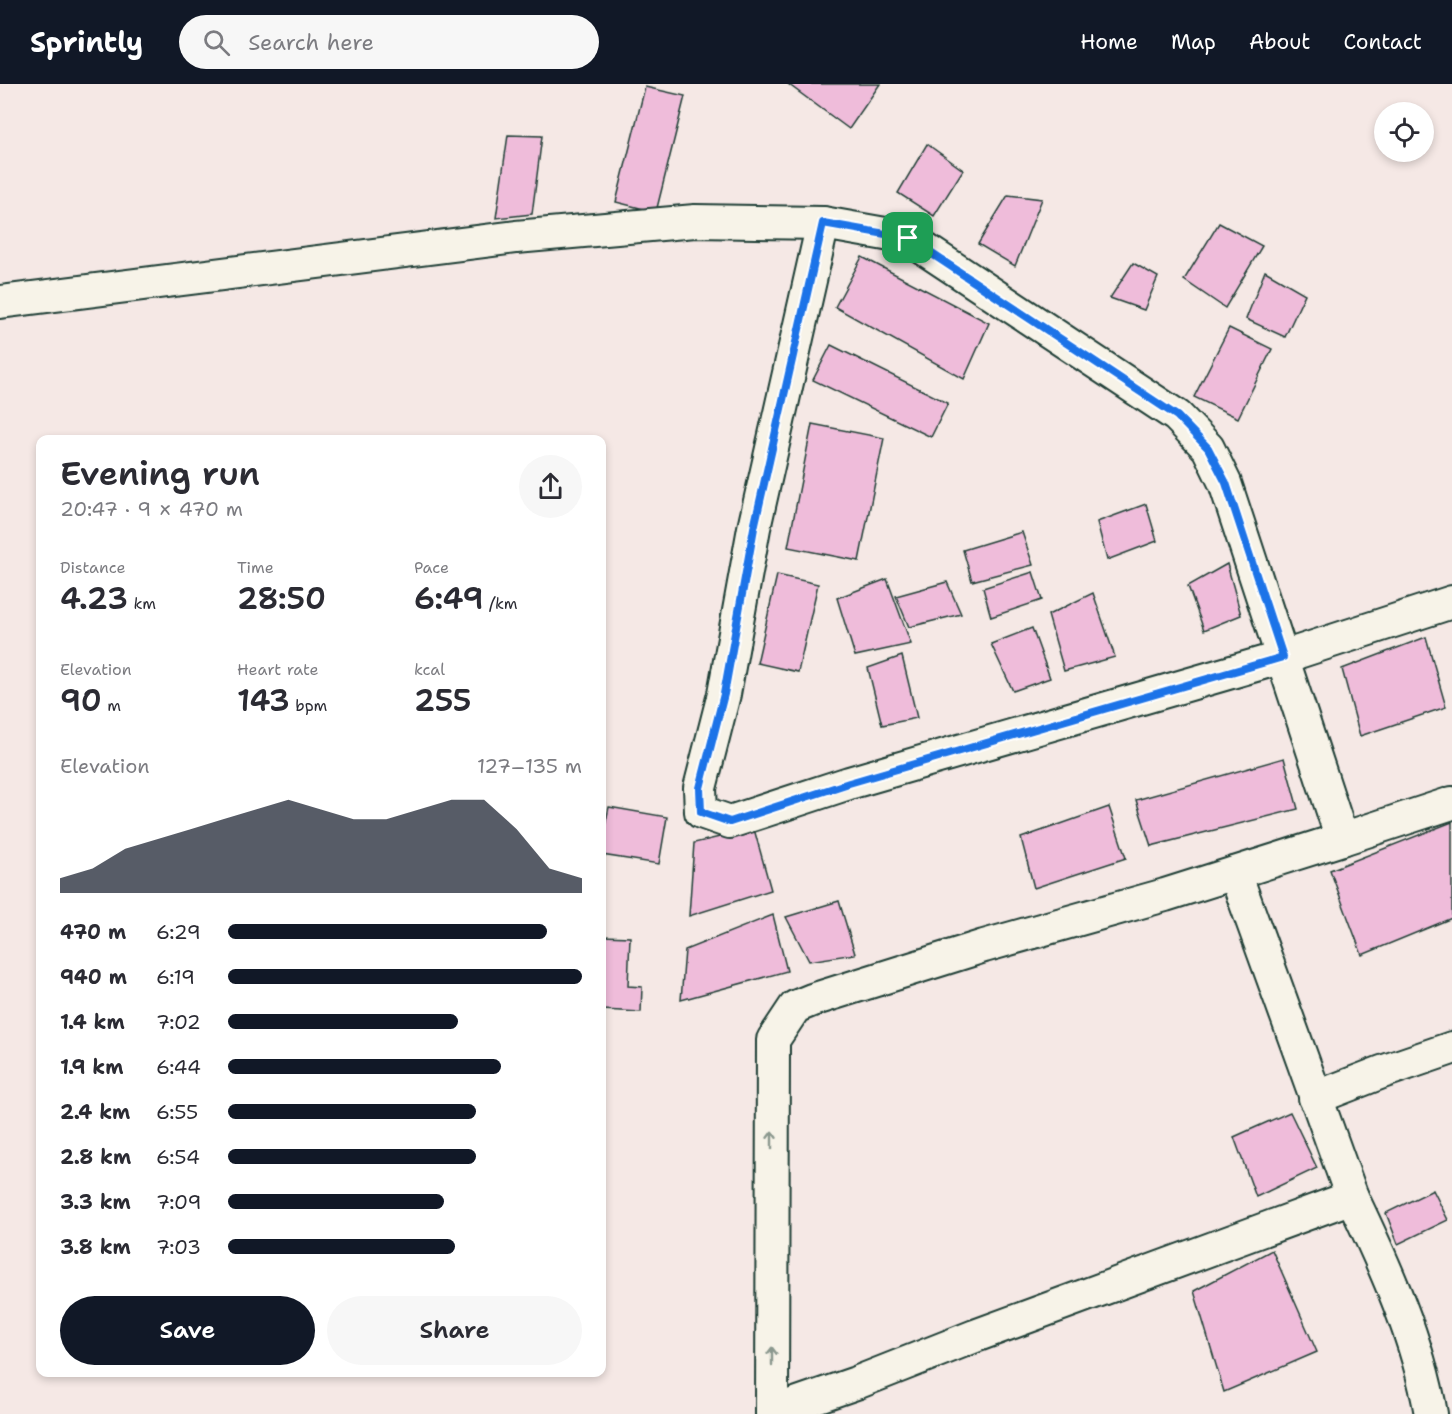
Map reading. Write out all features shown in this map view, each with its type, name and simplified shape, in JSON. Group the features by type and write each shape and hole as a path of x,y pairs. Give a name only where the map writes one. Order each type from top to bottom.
{"street":[{"path":"0,302 516,237 695,222 823,223 908,238 1177,416 1208,448 1226,483 1342,839"},
{"path":"823,223 754,528 724,694 700,788 701,812 730,822 849,783 1283,657 1452,602"},
{"path":"1352,1197 784,1411 792,1220 794,1034 784,1020 795,1007 984,946 1165,895 1452,803"},
{"path":"1235,873 1352,1197 1380,1256 1404,1319 1427,1390 1431,1413"},
{"path":"1315,1098 1452,1048"}],"building":[{"path":"788,84 880,84 849,129"},
{"path":"645,87 685,96 656,212 616,202"},
{"path":"508,135 542,136 532,214 496,218"},
{"path":"927,144 963,170 934,216 898,193"},
{"path":"1008,195 1042,199 1015,266 978,244"},
{"path":"1219,223 1262,246 1225,308 1184,280"},
{"path":"862,257 989,323 964,379 835,307"},
{"path":"1133,263 1158,277 1144,310 1110,298"},
{"path":"1265,271 1305,294 1285,337 1246,319"},
{"path":"1229,328 1272,349 1238,418 1194,397"},
{"path":"831,345 948,403 931,437 813,380"},
{"path":"812,424 884,438 859,561 788,547"},
{"path":"1146,504 1157,541 1107,560 1097,522"},
{"path":"1022,532 1033,565 972,581 963,550"},
{"path":"1227,564 1241,615 1204,630 1188,586"},
{"path":"1033,572 1042,600 991,617 983,588"},
{"path":"777,575 818,584 798,672 757,663"},
{"path":"887,579 911,644 855,656 837,598"},
{"path":"947,582 961,614 909,627 896,596"},
{"path":"1093,593 1115,657 1064,671 1048,615"},
{"path":"1032,628 1050,678 1013,691 991,644"},
{"path":"1426,637 1446,707 1360,736 1342,669"},
{"path":"902,656 917,718 882,725 868,668"},
{"path":"1284,758 1298,809 1151,846 1136,800"},
{"path":"609,807 667,817 659,864 606,856 606,821"},
{"path":"1109,807 1126,858 1034,888 1021,838"},
{"path":"1452,822 1452,918 1362,955 1330,870"},
{"path":"754,829 771,890 689,916 694,843"},
{"path":"839,901 855,954 809,961 786,917"},
{"path":"773,915 787,971 681,1000 685,950"},
{"path":"606,936 630,937 628,986 642,987 641,1012 606,1010"},
{"path":"1290,1112 1317,1168 1256,1197 1234,1137"},
{"path":"1433,1190 1448,1220 1398,1244 1386,1213"},
{"path":"1272,1250 1317,1352 1224,1392 1194,1291"}],"route":[{"path":"823,223 908,238 1177,416 1208,448 1226,483 1283,657 849,783 730,822 701,812 700,788 724,694 754,528 823,223"}]}
